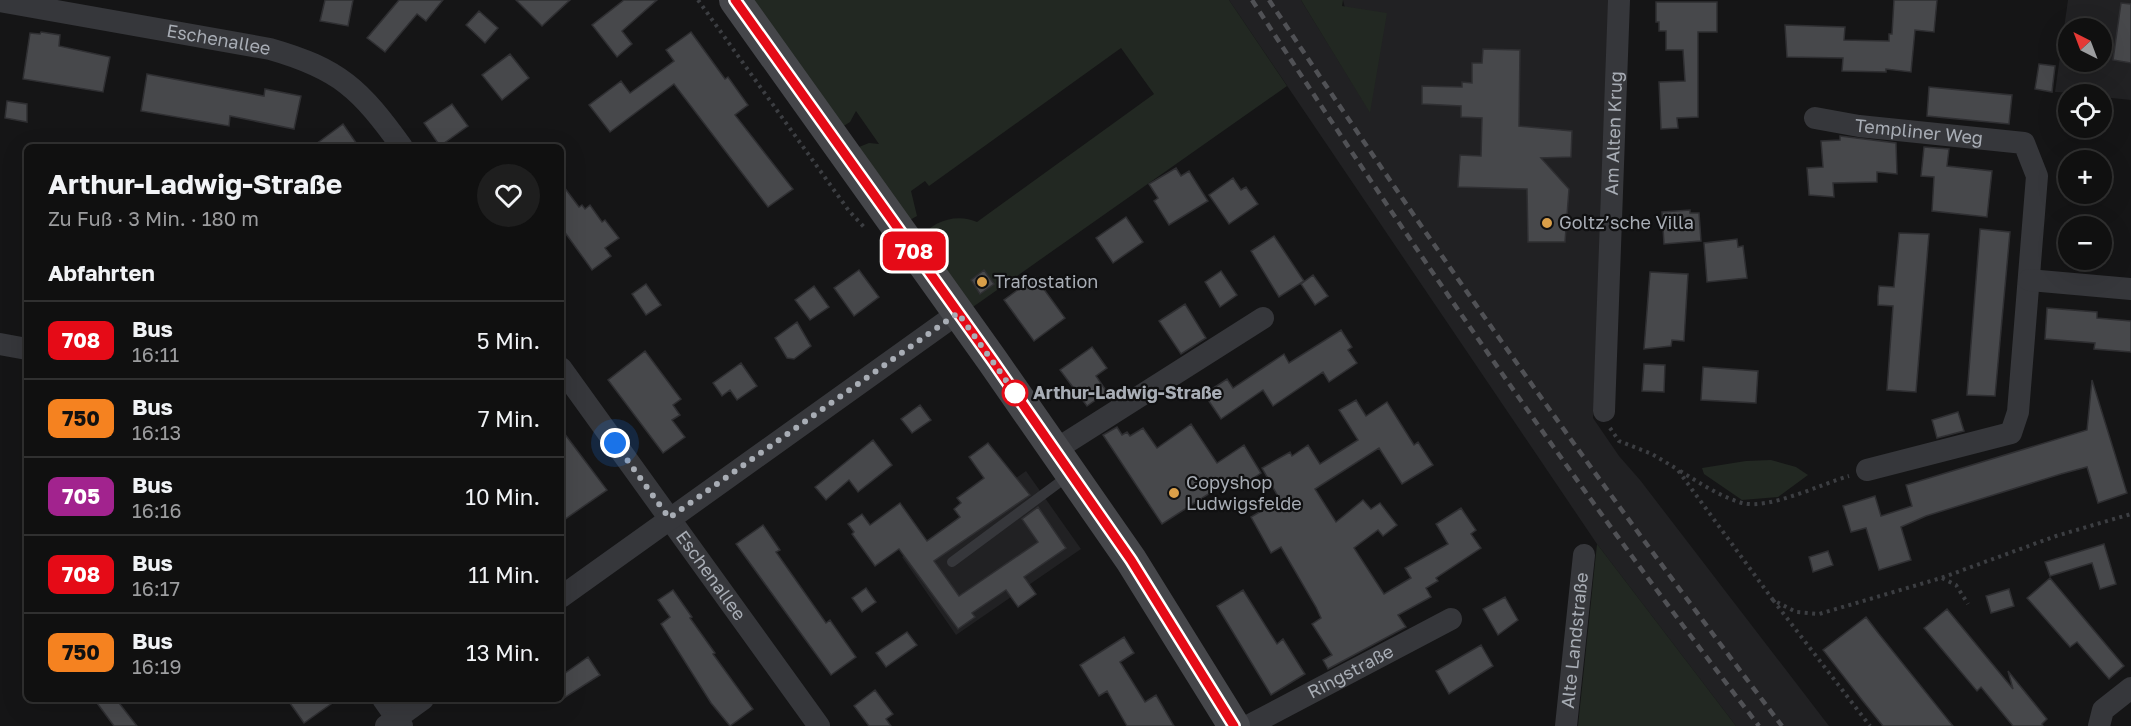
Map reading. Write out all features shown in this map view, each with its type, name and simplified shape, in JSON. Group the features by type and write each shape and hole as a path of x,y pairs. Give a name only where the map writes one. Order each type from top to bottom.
{"main road":[{"path":"735,0 1063,462 1181,636 1234,726"}],"street":[{"name":"Am Alten Krug","path":"1604,411 1620,0"},
{"name":"Eschenallee","path":"0,1 270,50 303,59 335,73 368,101 400,144"},
{"name":"Templiner Weg","path":"1815,118 1859,126 2024,142 2037,176 2029,280"},
{"path":"1867,470 2011,433 2018,412 2029,280 2131,289"},
{"path":"564,595 958,313"},
{"path":"1063,462 1263,318"},
{"path":"0,344 24,348"},
{"name":"Eschenallee","path":"564,372 819,726"},
{"name":"Alte Landstraße","path":"1566,726 1584,555"},
{"name":"Ringstraße","path":"1248,726 1451,619"},
{"path":"2099,726 2103,711 2131,688"},
{"path":"384,702 395,723 420,702"}],"lane":[{"path":"952,562 1063,462"}],"path":[{"path":"698,0 849,212 865,229"},
{"path":"1604,411 1607,424 1619,441 1652,454 1719,494 1744,504 1778,501 1818,484 1867,470"},
{"path":"1677,469 1773,600 1870,726"},
{"path":"1773,600 1796,612 1819,614 1941,578 2056,536 2131,514"},
{"path":"1941,578 1956,585 1968,604"}],"shaded area":[{"path":"744,0 1229,0 1287,86 970,309 920,240 931,227 946,220 962,218 977,222 1154,94 1121,48 929,186 925,181 911,191 917,216 908,221 859,147 869,143 879,144 856,111 850,122 842,127"},
{"path":"1229,0 1301,0 1370,112 1343,0 1611,0 1593,418 1619,456 1640,480 1829,726 1736,726 1597,544"},
{"path":"1301,0 1343,0 1342,6 1387,13 1370,113"},
{"path":"2068,0 2131,0 2131,100 2112,98 2112,84 2058,84 2058,92 2055,92 2058,71 2112,72 2112,18 2065,18"},
{"path":"1771,460 1796,467 1808,475 1778,497 1742,500 1704,474 1702,468 1746,461"},
{"path":"1026,471 1081,549 956,635 902,557"},
{"path":"1597,544 1736,726 1578,726"}],"building":[{"path":"325,0 353,0 348,26 320,21"},
{"path":"399,0 443,0 426,21 417,14 385,52 367,38"},
{"path":"516,0 570,0 542,26"},
{"path":"624,0 657,0 622,31 632,44 617,57 592,25"},
{"path":"1894,0 1937,0 1934,32 1915,30 1911,72 1886,69 1886,72 1842,71 1843,58 1787,57 1785,25 1845,27 1844,40 1889,41 1889,34 1892,34"},
{"path":"1656,2 1717,2 1717,32 1698,32 1698,117 1677,118 1678,128 1661,129 1659,82 1685,81 1683,50 1666,50 1666,31 1659,31 1659,22 1656,22"},
{"path":"2121,3 2131,4 2131,63 2113,60"},
{"path":"479,11 498,28 485,43 466,25"},
{"path":"41,32 60,35 59,46 110,57 103,92 23,79 30,33 40,34"},
{"path":"691,32 725,79 728,77 748,105 735,115 793,189 768,207 674,84 610,132 589,105 621,81 630,93 674,61 666,50"},
{"path":"1483,49 1520,50 1519,126 1572,131 1571,157 1541,158 1569,189 1565,242 1528,242 1527,189 1458,187 1460,155 1481,156 1482,118 1461,117 1461,106 1422,104 1422,86 1462,87 1462,82 1472,83 1472,63 1482,63"},
{"path":"510,54 529,78 502,100 482,75"},
{"path":"2039,64 2055,66 2052,92 2035,89"},
{"path":"147,74 264,96 265,89 301,96 294,129 230,116 229,126 141,111"},
{"path":"1929,87 2012,95 2009,124 1927,116"},
{"path":"7,101 27,104 27,122 5,118"},
{"path":"452,104 468,126 443,144 439,144 424,123"},
{"path":"343,124 357,144 316,144"},
{"path":"1840,136 1896,143 1897,174 1877,172 1877,182 1833,183 1834,197 1809,195 1807,168 1823,167 1821,141 1840,140"},
{"path":"1924,147 1949,149 1947,166 1992,171 1987,217 1932,211 1934,177 1921,176"},
{"path":"1176,168 1181,176 1189,171 1208,201 1169,225 1154,201 1158,198 1149,184"},
{"path":"1233,178 1241,190 1246,187 1258,204 1229,224 1209,195"},
{"path":"564,187 579,207 582,205 585,209 590,205 602,222 605,220 619,238 605,248 611,256 592,270 564,231"},
{"path":"1690,210 1690,213 1699,213 1701,241 1664,244 1662,212"},
{"path":"1126,217 1143,242 1113,263 1096,238"},
{"path":"1980,229 2010,232 1995,396 1967,395"},
{"path":"1899,233 1929,234 1916,392 1887,390 1893,306 1878,305 1878,296 1879,286 1894,287"},
{"path":"1274,236 1304,281 1279,297 1251,251"},
{"path":"1737,239 1738,247 1743,246 1747,278 1707,282 1704,243"},
{"path":"859,270 879,297 854,316 834,288"},
{"name":"Trafostation","path":"984,270 994,284 980,294 971,280"},
{"path":"1221,271 1237,295 1220,307 1205,282"},
{"path":"1650,272 1688,274 1684,341 1672,340 1671,346 1644,349"},
{"path":"1313,275 1328,296 1315,305 1301,284"},
{"path":"1035,277 1065,318 1034,341 1004,300"},
{"path":"646,284 661,305 646,315 632,294"},
{"path":"814,286 829,307 810,320 795,300"},
{"path":"1185,304 1206,338 1181,354 1159,321"},
{"path":"2047,308 2097,312 2097,318 2131,321 2131,352 2094,349 2095,343 2045,339"},
{"path":"797,322 811,346 794,359 787,358 775,338"},
{"path":"1341,330 1352,347 1348,350 1357,363 1329,382 1323,372 1273,406 1263,390 1221,419 1204,394 1227,379 1233,388 1284,354 1289,363"},
{"path":"1092,347 1107,368 1096,376 1107,392 1087,406 1060,370"},
{"path":"645,351 681,399 673,405 680,415 672,420 685,437 663,453 608,380"},
{"path":"741,363 757,386 737,400 730,390 722,396 713,383"},
{"path":"1644,364 1665,365 1664,392 1642,391"},
{"path":"1703,367 1758,371 1756,403 1701,400"},
{"path":"2092,380 2127,493 2098,503 2087,467 2061,474 1926,516 1901,527 1911,560 1879,570 1866,528 1851,532 1843,506 1875,496 1881,516 1912,506 1906,485 2087,430"},
{"path":"1356,400 1366,416 1387,402 1414,445 1418,442 1433,465 1402,484 1379,448 1315,489 1336,522 1363,500 1371,509 1380,503 1397,525 1383,536 1378,530 1354,548 1384,594 1411,578 1405,568 1448,544 1436,524 1461,508 1476,530 1471,534 1481,548 1436,578 1438,581 1426,588 1431,597 1398,615 1406,627 1328,669 1323,660 1332,655 1312,624 1321,618 1316,607 1281,547 1271,553 1251,517 1280,500 1262,468 1290,452 1292,456 1308,445 1320,464 1358,440 1339,410"},
{"path":"920,405 931,420 912,433 901,419"},
{"path":"1958,412 1964,431 1937,438 1932,420"},
{"path":"1191,424 1217,463 1244,445 1261,473 1236,490 1230,480 1162,524 1103,435 1117,427 1122,435 1127,432 1130,436 1143,428 1157,448"},
{"path":"564,433 607,490 564,520"},
{"path":"873,440 892,465 858,492 849,480 826,500 815,487"},
{"path":"988,443 1030,495 934,561 959,596 1038,542 1022,519 1038,507 1066,548 1024,577 1036,594 1018,607 1006,590 972,613 975,617 958,629 899,549 875,566 852,534 854,532 848,524 862,514 870,525 900,503 927,541 960,517 954,509 961,503 957,498 984,478 969,457"},
{"path":"763,525 780,550 776,552 826,623 830,620 856,657 831,675 736,544"},
{"path":"2104,544 2116,584 2100,589 2092,563 2050,576 2045,562"},
{"path":"1828,551 1833,565 1813,572 1809,557"},
{"path":"2050,578 2124,666 2109,679 2077,642 2070,647 2027,598"},
{"path":"866,588 876,602 862,612 852,598"},
{"path":"2009,589 2014,606 1991,613 1986,596"},
{"path":"673,590 715,653 713,654 753,709 730,726 711,703 661,624 670,617 658,600"},
{"path":"1243,590 1277,644 1283,639 1305,674 1271,695 1217,606"},
{"path":"1505,597 1518,620 1498,635 1483,609"},
{"path":"1947,609 2013,689 2008,671 2047,719 2042,724 2043,726 2013,726 1981,687 1977,691 1924,628"},
{"path":"1866,617 1953,726 1883,726 1862,700 1823,650"},
{"path":"907,632 917,645 886,667 876,653"},
{"path":"1124,637 1134,653 1120,662 1145,702 1156,695 1174,726 1127,726 1107,691 1099,696 1080,665"},
{"path":"1481,645 1493,666 1449,694 1436,671"},
{"path":"588,657 600,675 564,698 564,674"},
{"path":"875,690 893,714 886,719 891,726 869,726 854,706"},
{"path":"96,702 118,702 137,726 114,726"},
{"path":"289,702 334,702 304,723"}],"railway":[{"path":"1252,0 1498,368 1626,549 1759,726"},
{"path":"1269,0 1393,185 1520,368 1649,548 1782,726"}],"bus line":[{"name":"708","path":"735,0 992,360 1131,560 1181,636 1234,726"}],"place":[{"name":"Goltz’sche Villa","path":"1547,223"},
{"name":"Trafostation","path":"982,282"},
{"name":"Arthur-Ladwig-Straße","path":"1015,393"},
{"name":"Copyshop Ludwigsfelde","path":"1174,493"}],"route":[{"path":"615,443 669,518 958,313 1020,400 1015,393"}]}
